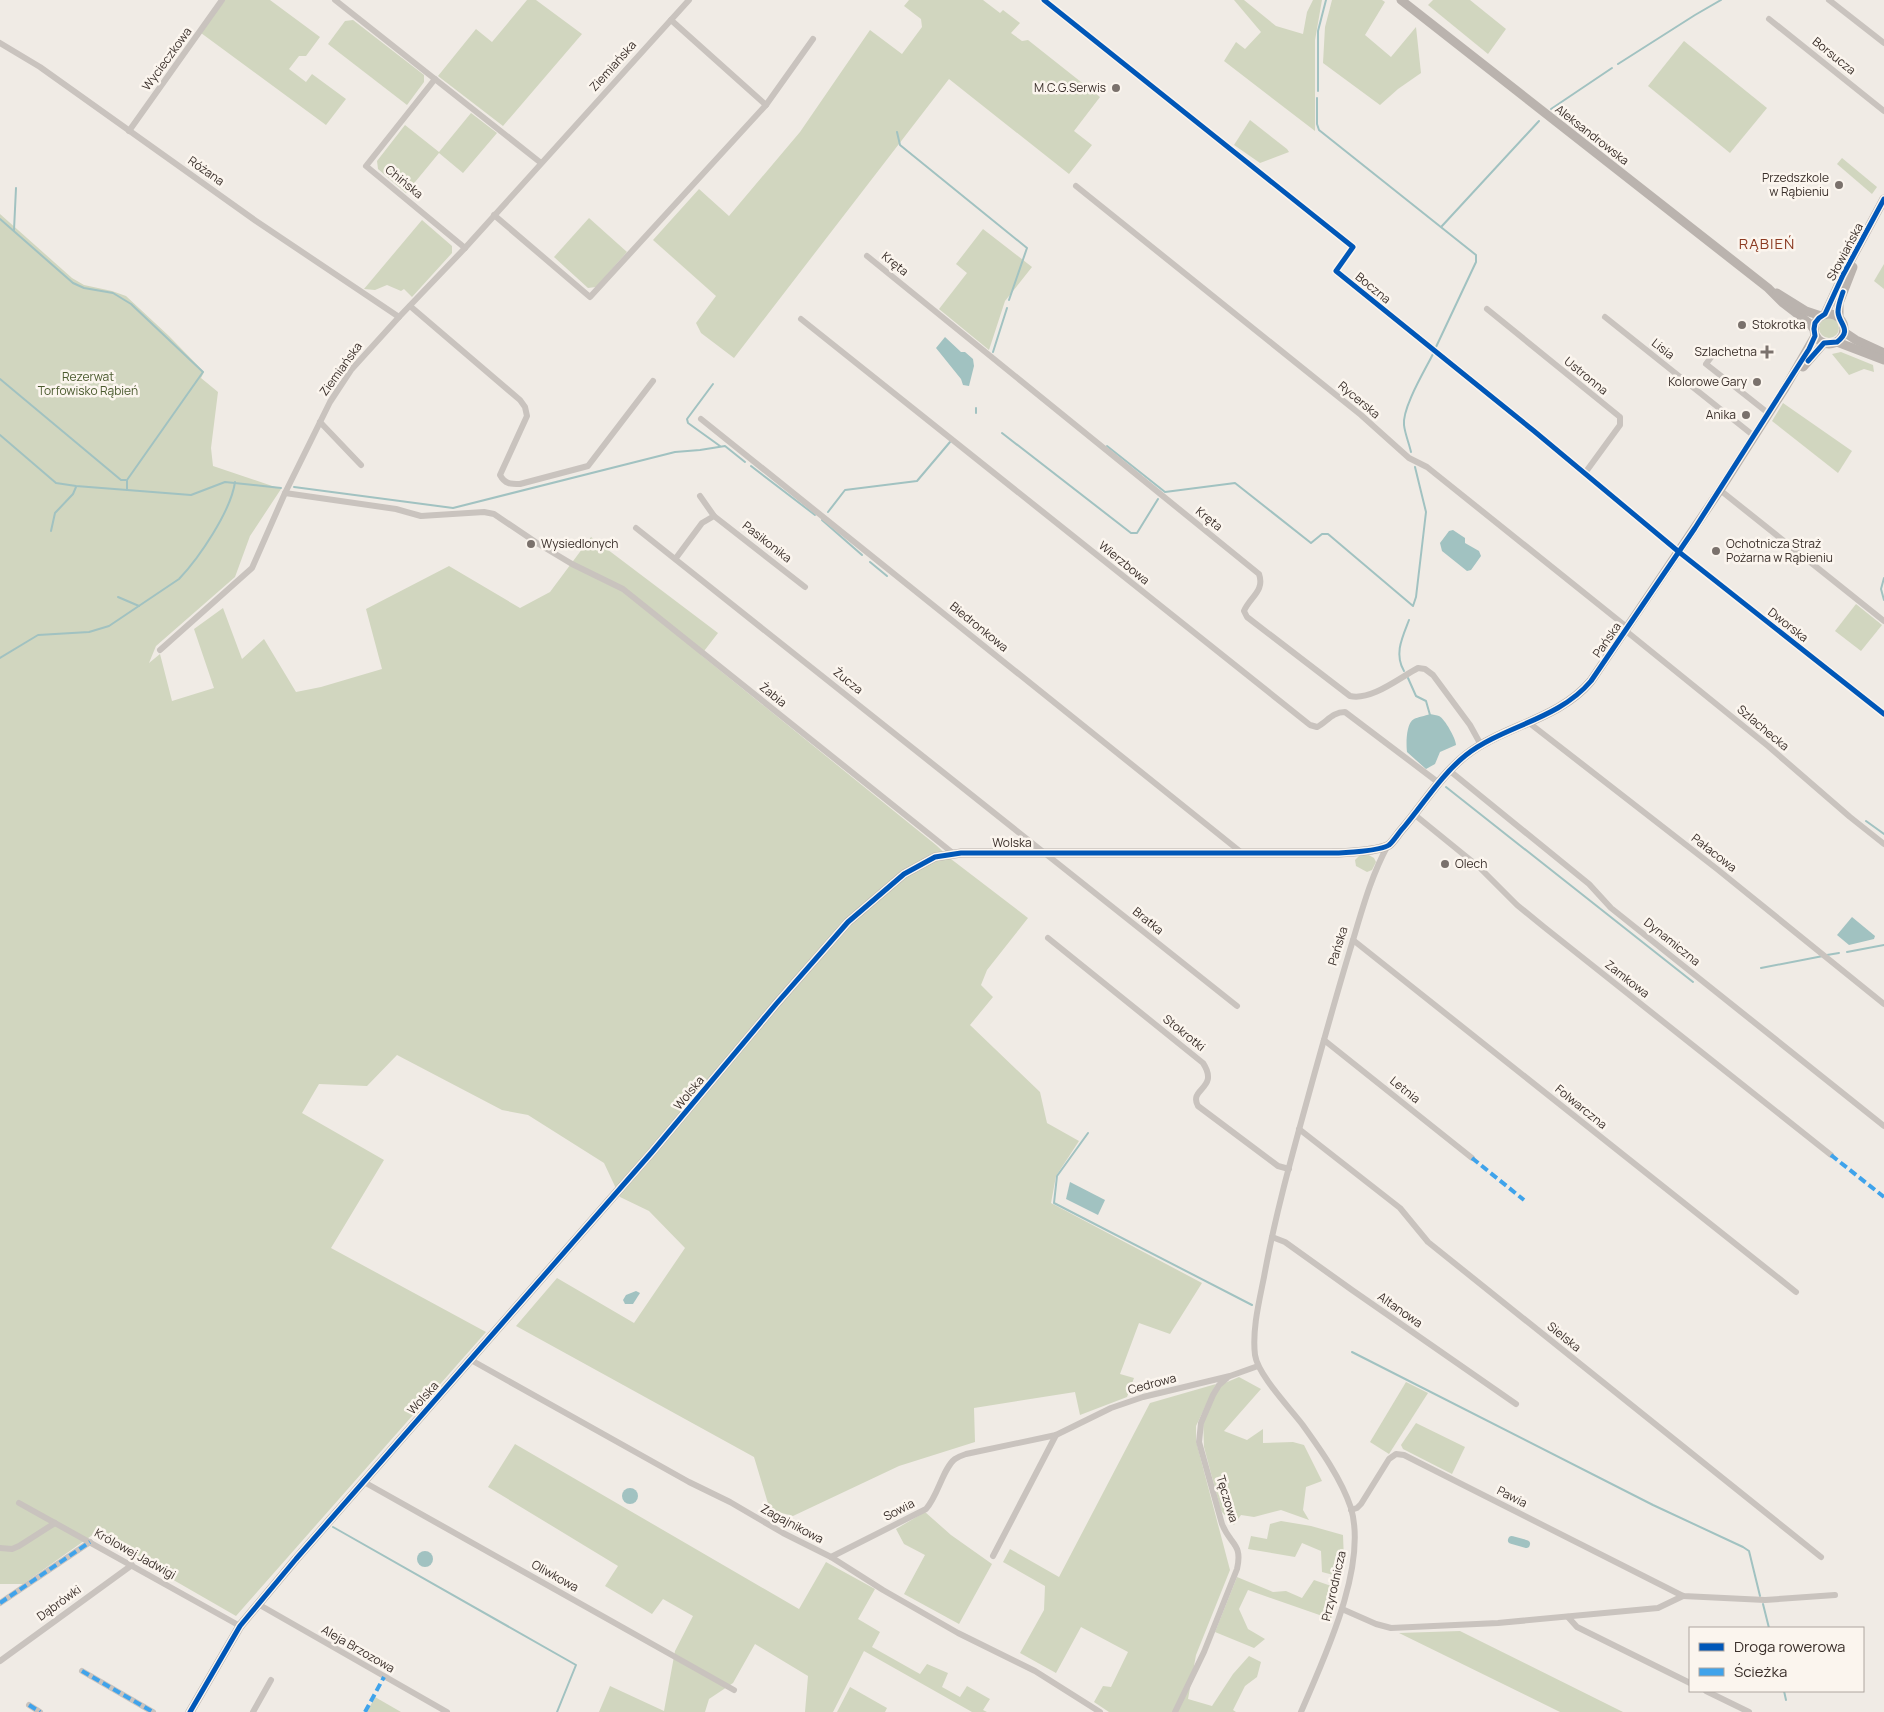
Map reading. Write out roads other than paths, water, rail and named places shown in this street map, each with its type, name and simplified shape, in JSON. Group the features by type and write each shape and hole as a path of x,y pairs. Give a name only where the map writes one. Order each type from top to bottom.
{"street":[{"name":"Wycieczkowa","path":"129,131 222,0"},
{"path":"335,0 540,163"},
{"name":"Ziemiańska","path":"160,650 252,568 285,493 330,402 351,370 466,248 540,163 689,0"},
{"name":"Boczna","path":"1044,0 1353,247 1336,271 1679,552"},
{"name":"Aleksandrowska","path":"1401,0 1768,288 1806,310 1823,315"},
{"path":"1829,0 1884,43"},
{"name":"Borsucza","path":"1769,19 1884,111"},
{"path":"671,20 766,105"},
{"path":"494,215 590,297 766,105 812,39"},
{"name":"Różana","path":"0,42 40,67 295,248 399,317"},
{"name":"Chińska","path":"435,79 366,166 466,248"},
{"name":"Rycerska","path":"1076,186 1353,409 1409,458 1427,467 1627,629"},
{"name":"Słowiańska","path":"1823,315 1884,199"},
{"name":"Słowiańska","path":"1839,317 1839,303 1865,236"},
{"name":"Kręta","path":"867,256 1259,574 1262,581 1260,589 1247,605 1244,612 1247,618 1350,696 1359,698 1369,696 1418,668 1425,669 1433,675 1470,725 1481,745"},
{"name":"Aleksandrowska","path":"1768,288 1783,304 1809,323 1815,332"},
{"path":"410,306 516,397 525,408 527,416 500,475 504,482 509,484 520,484 588,466 654,381"},
{"name":"Ustronna","path":"1487,309 1620,417 1620,425 1585,474"},
{"path":"1837,342 1842,338 1844,332 1843,323 1839,317 1831,314 1823,315 1815,323 1815,332 1824,344 1837,342 1884,360"},
{"name":"Lisia","path":"1605,318 1754,436"},
{"name":"Wierzbowa","path":"801,319 1310,725 1317,727 1324,724 1332,715 1338,712 1345,712 1439,784"},
{"name":"Pańska","path":"1258,1366 1255,1343 1256,1323 1272,1237 1299,1129 1353,940 1372,879 1388,845 1450,771 1466,755 1481,745 1555,710 1577,696 1591,682 1720,490 1785,388 1815,332"},
{"path":"1844,332 1856,340 1884,353"},
{"name":"Pańska","path":"1785,388 1824,344"},
{"path":"1715,352 1706,364 1768,413"},
{"name":"Biedronkowa","path":"702,418 1242,853"},
{"path":"320,422 361,465"},
{"path":"1720,490 1884,621"},
{"name":"Żabia","path":"285,493 396,509 421,516 484,512 494,514 537,544 623,589 954,854"},
{"name":"Pasikonika","path":"700,496 714,516 805,587"},
{"path":"676,558 702,523 714,516"},
{"name":"Żucza","path":"636,528 1046,853"},
{"name":"Dworska","path":"1679,552 1884,714"},
{"name":"Szlachecka","path":"1627,629 1884,844"},
{"name":"Pałacowa","path":"1528,722 1884,1004"},
{"name":"Dynamiczna","path":"1450,771 1590,884 1611,908 1884,1126"},
{"name":"Zamkowa","path":"1414,815 1479,867 1517,905 1831,1155"},
{"name":"Wolska","path":"190,1712 240,1626 258,1604 652,1152 777,1003 848,922 904,874 934,857 954,854 1347,853 1388,845"},
{"name":"Bratka","path":"1046,853 1237,1006"},
{"name":"Stokrotki","path":"1048,938 1203,1063 1209,1072 1208,1081 1196,1097 1195,1102 1198,1106 1278,1166 1289,1169"},
{"name":"Folwarczna","path":"1353,940 1796,1292"},
{"name":"Letnia","path":"1324,1040 1472,1158"},
{"name":"Sielska","path":"1299,1129 1400,1208 1428,1242 1821,1557"},
{"name":"Altanowa","path":"1272,1237 1285,1242 1516,1404"},
{"name":"Zagajnikowa","path":"471,1360 689,1482 730,1502 783,1534 831,1557 883,1590 958,1633 1036,1671 1100,1712"},
{"name":"Cedrowa","path":"955,1458 1056,1435 1112,1408 1143,1397 1230,1376 1258,1366"},
{"name":"Przyrodnicza","path":"1258,1366 1316,1443 1341,1486 1351,1510 1354,1547 1350,1577 1342,1609 1301,1712"},
{"name":"Tęczowa","path":"1175,1712 1204,1652 1240,1557 1222,1524 1198,1442 1201,1423 1213,1395 1219,1385 1230,1376"},
{"path":"994,1556 1056,1435"},
{"name":"Pawia","path":"1351,1510 1361,1504 1389,1459 1396,1454 1404,1455 1683,1596 1764,1600 1835,1595"},
{"name":"Sowia","path":"831,1557 926,1509 931,1504 955,1458"},
{"name":"Oliwkowa","path":"364,1482 734,1690"},
{"name":"Królowej Jadwigi","path":"19,1503 240,1626"},
{"path":"0,1548 12,1549 20,1546 55,1523"},
{"path":"0,1603 90,1542"},
{"name":"Dąbrówki","path":"0,1660 132,1565"},
{"name":"Pawia","path":"1342,1609 1376,1624 1391,1628 1498,1623 1658,1608 1683,1596"},
{"name":"Aleja Brzozowa","path":"258,1604 447,1712"},
{"path":"1568,1616 1577,1627 1689,1683"},
{"path":"82,1671 154,1712"},
{"path":"253,1712 271,1680"},
{"path":"1708,1692 1749,1712"},
{"path":"29,1705 40,1712"}],"water":[{"path":"945,337 961,352 965,352 973,359 974,366 969,386 963,385 961,379 936,348"},
{"path":"1453,530 1465,538 1465,543 1479,551 1481,556 1471,570 1467,571 1442,551 1440,543 1449,531"},
{"path":"1430,714 1439,716 1444,721 1456,745 1440,752 1435,764 1426,769 1407,752 1407,739 1411,721"},
{"path":"1852,917 1875,936 1874,939 1849,945 1837,935"},
{"path":"1070,1182 1105,1200 1098,1215 1066,1199"},
{"path":"636,1291 640,1293 633,1304 625,1304 623,1300 626,1295"},
{"path":"630,1488 636,1490 638,1496 636,1502 630,1504 624,1502 622,1496 624,1490"},
{"path":"425,1551 431,1553 433,1559 431,1565 425,1567 419,1565 417,1559 419,1553"}],"waterway":[{"path":"1318,91 1318,31 1326,0"},
{"path":"1618,64 1721,0"},
{"path":"1551,109 1612,68"},
{"path":"1317,98 1317,124 1319,130 1476,255 1476,262 1436,347"},
{"path":"1442,226 1539,121"},
{"path":"897,132 900,145 1027,248 1009,300"},
{"path":"14,230 16,188"},
{"path":"0,219 73,283 84,288 113,293 131,304 203,372 127,480 127,490"},
{"path":"993,352 1007,308"},
{"path":"1411,452 1404,418 1415,389 1433,354"},
{"path":"0,379 121,480 126,480"},
{"path":"713,384 687,419 688,423 720,446"},
{"path":"976,408 976,413"},
{"path":"1002,433 1131,533 1137,533 1158,499"},
{"path":"0,435 56,483 191,495 225,482 281,488"},
{"path":"828,512 845,490 917,481 950,442"},
{"path":"294,487 453,508 675,452 725,446 745,462"},
{"path":"1107,446 1165,492 1235,483 1311,543 1322,534 1328,534 1413,606 1416,597 1426,512 1415,467"},
{"path":"751,466 815,515"},
{"path":"0,658 38,635 89,632 109,626 179,579 196,559 213,534 227,506 235,482"},
{"path":"51,531 55,513 73,494 76,487"},
{"path":"822,520 862,555"},
{"path":"870,562 887,576"},
{"path":"1884,578 1881,589 1884,600"},
{"path":"118,597 139,606"},
{"path":"1404,671 1399,652 1409,620"},
{"path":"1408,678 1416,696 1426,701 1430,715"},
{"path":"1446,787 1693,982"},
{"path":"1866,821 1884,834"},
{"path":"1847,952 1884,945"},
{"path":"1827,955 1839,953"},
{"path":"1761,968 1823,956"},
{"path":"1088,1133 1057,1176 1054,1203 1252,1305"},
{"path":"1352,1352 1653,1505 1743,1547 1749,1551 1760,1596"},
{"path":"333,1527 576,1665 557,1712"},
{"path":"1512,1540 1526,1544"},
{"path":"1763,1604 1769,1627"},
{"path":"1784,1692 1786,1700"}],"place":[{"name":"M.C.G.Serwis","path":"1116,88"},
{"name":"Przedszkole w Rąbieniu","path":"1839,185"},
{"name":"Stokrotka","path":"1742,325"},
{"name":"Szlachetna","path":"1767,352"},
{"name":"Kolorowe Gary","path":"1757,382"},
{"name":"Anika","path":"1746,415"},
{"name":"Wysiedlonych","path":"531,544"},
{"name":"Ochotnicza Straż Pożarna w Rąbieniu","path":"1716,551"},
{"name":"Olech","path":"1445,864"}],"district":[{"name":"RĄBIEŃ","path":"1767,244"}],"park label":[{"name":"Rezerwat Torfowisko Rąbień","path":"88,384"}]}
